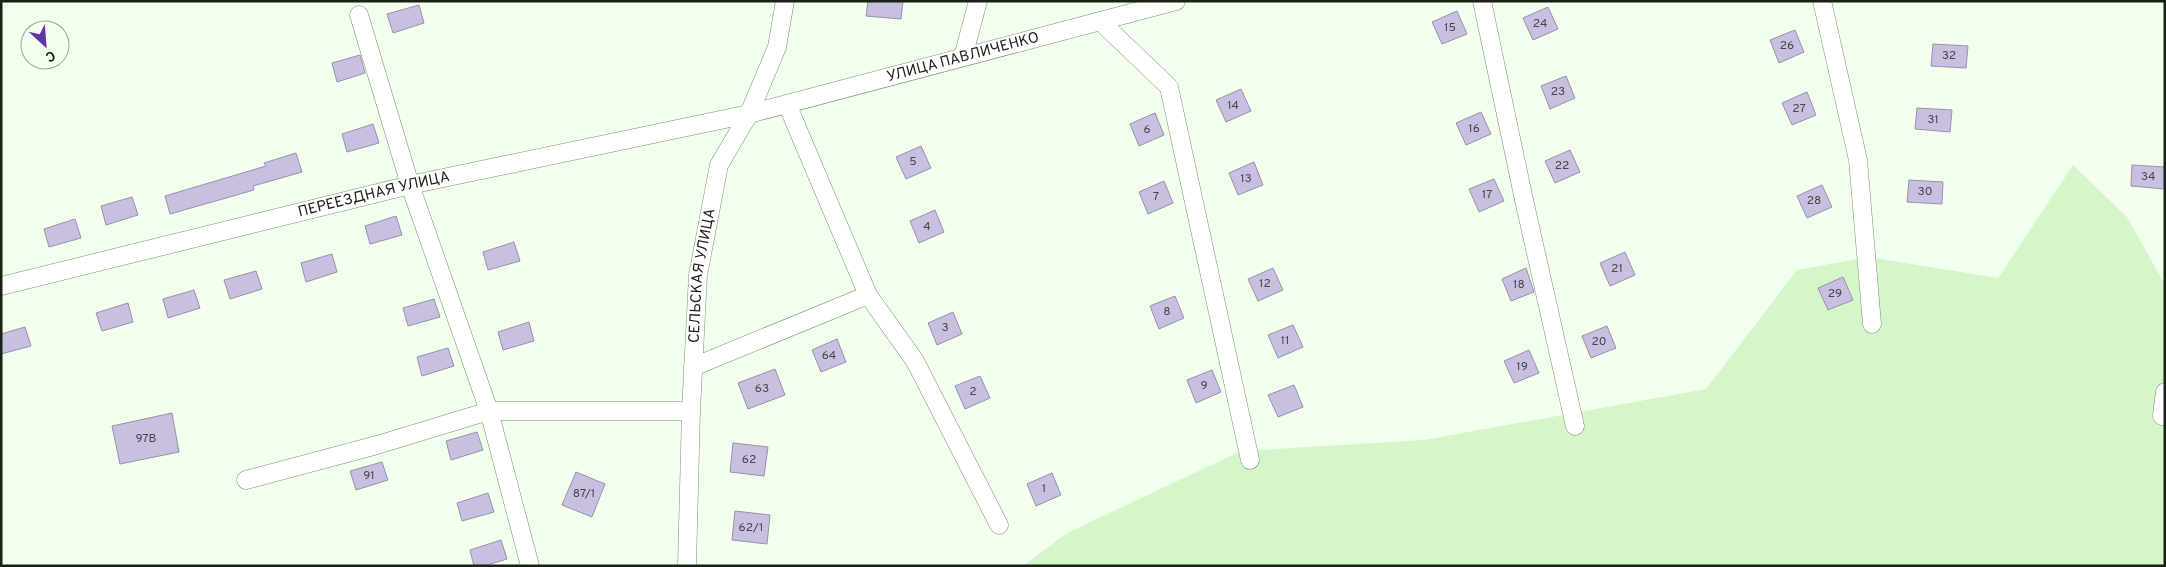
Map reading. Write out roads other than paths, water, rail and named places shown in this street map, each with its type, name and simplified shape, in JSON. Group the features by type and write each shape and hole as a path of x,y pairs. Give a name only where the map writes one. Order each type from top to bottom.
{"street":[{"name":"СЕЛЬСКАЯ УЛИЦА","path":"687,566 691,411 698,275 719,165 749,114 777,46 784,1"},
{"path":"963,58 978,1"},
{"name":"УЛИЦА ПАВЛИЧЕНКО","path":"749,114 1176,1"},
{"path":"1482,1 1524,200 1575,426"},
{"path":"1822,1 1858,160 1872,324"},
{"path":"359,15 410,185 490,411 530,566"},
{"path":"1100,21 1169,87 1250,460"},
{"path":"787,104 868,295 915,361 999,525"},
{"name":"ПЕРЕЕЗДНАЯ УЛИЦА","path":"1,286 410,185 749,114"},
{"path":"693,367 868,295"},
{"path":"2162,416 2165,392"},
{"path":"246,480 377,445 490,411 691,411"}]}
